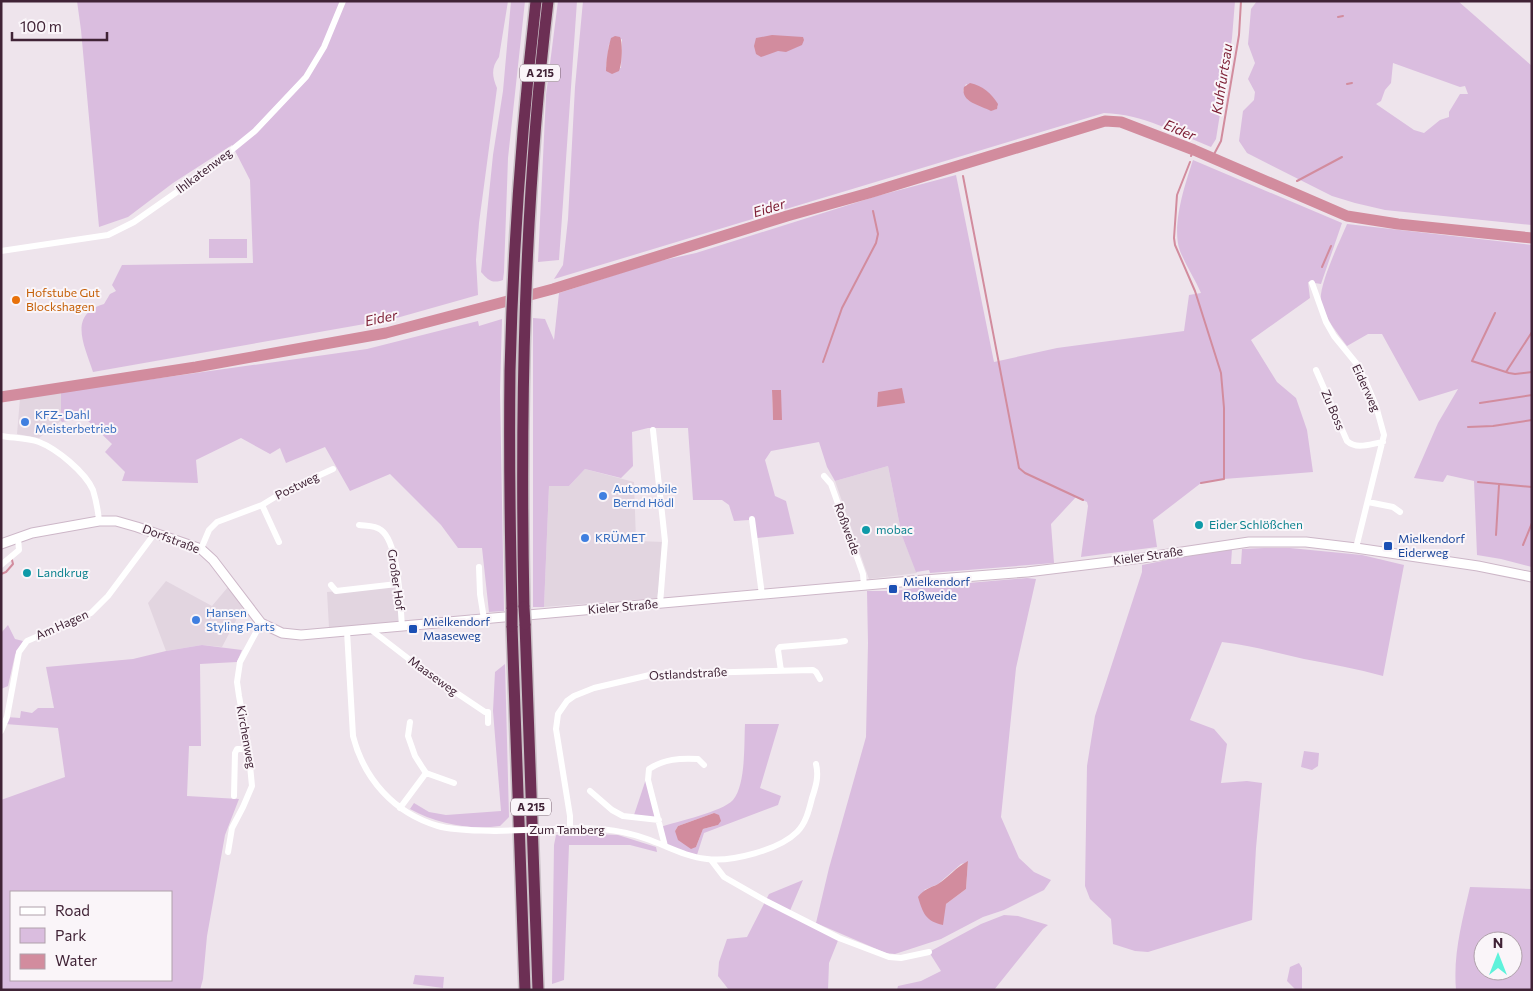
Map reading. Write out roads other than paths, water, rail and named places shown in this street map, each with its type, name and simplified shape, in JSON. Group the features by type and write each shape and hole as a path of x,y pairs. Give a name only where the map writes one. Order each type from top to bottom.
{"highway":[{"name":"A 215","path":"525,990 512,626 510,437 512,318 521,144 536,1"},
{"name":"A 215","path":"538,990 524,607 522,428 526,278 534,144 548,1"}],"street":[{"name":"Ihlkatenweg","path":"1,251 108,235 134,222 201,175 255,131 306,78 324,47 343,1"},
{"name":"Eiderweg","path":"1312,283 1326,322 1334,336 1356,363 1376,406 1384,435 1356,548"},
{"name":"Zu Boss","path":"1316,370 1347,441 1352,446 1358,447 1383,442"},
{"path":"653,430 665,541 660,604"},
{"path":"1,436 38,442 55,450 83,475 92,489 99,520"},
{"name":"Postweg","path":"201,549 209,530 217,522 262,505 284,491 333,469"},
{"name":"Roßweide","path":"824,476 831,484 863,574 864,586"},
{"path":"1368,502 1394,507 1400,512"},
{"name":"Postweg","path":"262,505 279,542"},
{"path":"752,519 762,594"},
{"name":"Dorfstraße","path":"1,544 46,530 99,520 116,521 201,549 213,560 261,623"},
{"name":"Großer Hof","path":"359,525 380,529 391,542 394,555 400,626"},
{"name":"Am Hagen","path":"1,731 6,717 19,652 27,641 91,613 108,596 155,533"},
{"path":"1,565 19,550 18,538"},
{"name":"Kieler Straße","path":"400,626 1026,572 1249,542 1306,542 1356,548 1478,566 1532,577"},
{"path":"479,567 480,594 484,619"},
{"path":"331,584 336,591 397,584"},
{"path":"261,623 282,632 301,635 400,626"},
{"name":"Kirchenweg","path":"228,852 232,828 244,807 252,786 237,682 240,662 261,623"},
{"name":"Maaseweg","path":"370,629 427,673 485,712 488,712 488,723"},
{"name":"Zum Tamberg","path":"347,631 351,716 357,751 373,781 387,797 418,819 439,826 460,830 495,831 601,828 622,831 696,858 711,860 731,859 748,855 787,840 797,832 805,822 809,810 817,781 818,772 816,764"},
{"path":"781,671 778,650 780,647 845,640"},
{"name":"Ostlandstraße","path":"570,828 570,816 556,729 558,714 567,701 574,696 594,688 654,674 813,670 820,679"},
{"path":"410,722 408,736 415,756 426,773 454,783"},
{"path":"234,796 235,753 238,749 248,749"},
{"path":"665,846 648,780 649,769 656,764 675,759 698,759 704,765"},
{"path":"400,808 426,773"},
{"path":"590,791 612,810 623,816 659,820"},
{"path":"711,860 724,877 766,901 839,938 889,957 901,958 929,952"}],"water":[{"path":"772,35 803,37 804,40 802,45 786,52 778,51 761,57 756,54 754,46 756,38"},
{"path":"615,36 620,37 622,49 619,71 612,74 606,71 606,63 611,38"},
{"path":"970,83 983,88 989,93 998,104 997,109 991,111 968,100 965,96 964,87"},
{"path":"902,388 905,403 877,407 878,392"},
{"path":"772,390 781,390 782,420 773,420"},
{"path":"714,813 719,815 721,821 718,825 703,829 696,847 691,849 678,840 675,831 678,826"},
{"path":"968,861 966,889 946,904 943,925 928,919 923,912 918,897 920,894 938,884"}],"waterway":[{"name":"Kuhfurtsau","path":"1212,158 1221,141 1239,35 1241,1"},
{"path":"1338,17 1343,16"},
{"path":"1347,84 1352,83"},
{"name":"Eider","path":"1,397 196,367 386,333 553,289 787,216 1105,121 1121,122 1194,150 1347,216 1398,224 1532,238"},
{"name":"Eider","path":"1191,156 1194,150"},
{"path":"1297,181 1342,157"},
{"path":"1190,162 1177,195 1174,238 1175,245 1195,291 1221,373 1224,408 1224,479 1201,483"},
{"path":"963,176 1019,468 1025,473 1083,500"},
{"path":"823,362 842,308 876,243 878,234 873,211"},
{"path":"1322,267 1331,246"},
{"path":"1495,313 1472,361 1509,373 1532,372"},
{"path":"1506,372 1532,332"},
{"path":"1480,403 1532,395"},
{"path":"1468,427 1493,426 1532,420"},
{"path":"1478,482 1532,487"},
{"path":"1496,535 1499,485"},
{"path":"1523,545 1532,523"},
{"path":"1,574 6,572 13,564 12,560"}],"place":[{"name":"Hofstube Gut Blockshagen","path":"16,300"},
{"name":"KFZ- Dahl Meisterbetrieb","path":"25,422"},
{"name":"Automobile Bernd Hödl","path":"603,496"},
{"name":"Eider Schlößchen","path":"1199,525"},
{"name":"mobac","path":"866,530"},
{"name":"KRÜMET","path":"585,538"},
{"name":"Mielkendorf Eiderweg","path":"1388,546"},
{"name":"Landkrug","path":"27,573"},
{"name":"Mielkendorf Roßweide","path":"893,589"},
{"name":"Hansen Styling Parts","path":"196,620"},
{"name":"Mielkendorf Maaseweg","path":"413,629"}]}
